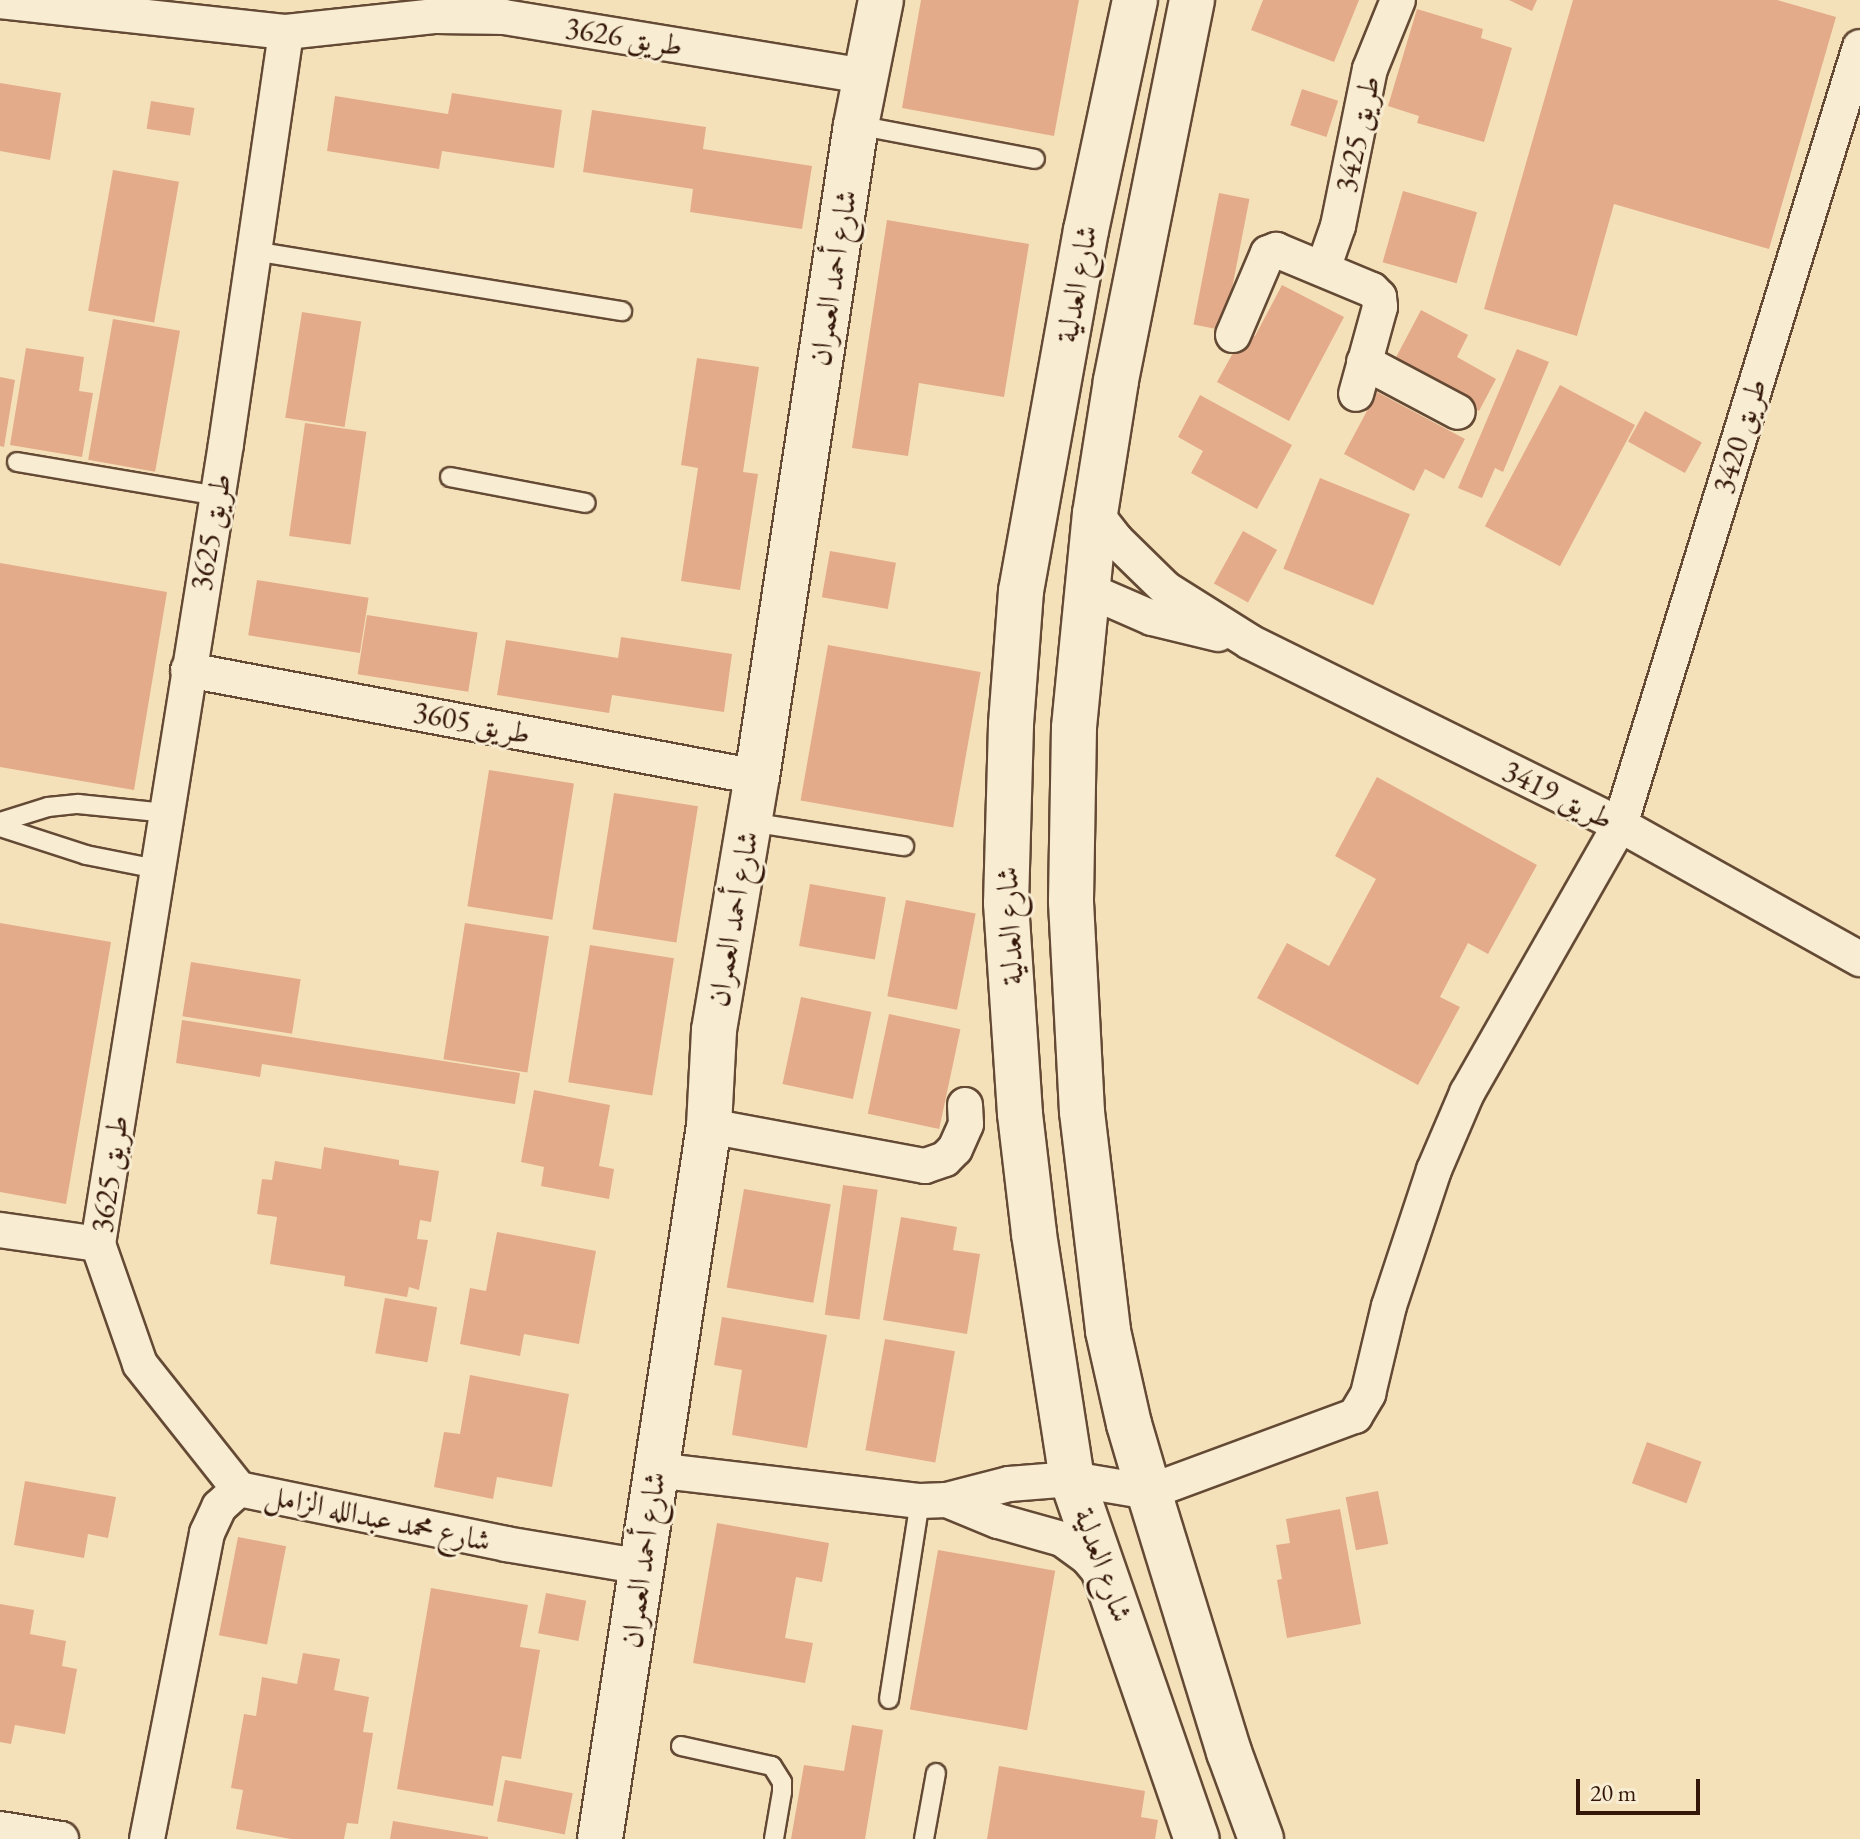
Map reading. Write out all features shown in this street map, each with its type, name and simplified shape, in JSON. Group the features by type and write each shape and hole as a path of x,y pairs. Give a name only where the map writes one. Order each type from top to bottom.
{"main road":[{"name":"شارع أحمد العمران","path":"600,1839 709,1126 714,1030 750,822 856,125 881,0"},
{"name":"شارع العدلية","path":"1135,0 1086,230 1017,629 1007,813 1006,903 1020,1114 1032,1219 1072,1479 1197,1839"},
{"name":"شارع العدلية","path":"1192,0 1116,381 1095,513 1090,591 1074,728 1070,818 1082,1112 1108,1331 1129,1424 1149,1492 1229,1752 1261,1839"},
{"path":"1057,406 1069,432 1073,453 1069,557 1080,584 1090,591"}],"street":[{"name":"طريق 3425","path":"1323,269 1338,226 1370,69 1398,0"},
{"name":"طريق 3626","path":"0,1 286,32 361,12 504,17 865,76"},
{"name":"طريق 3625","path":"239,1489 140,1364 98,1244 217,496 286,32"},
{"name":"طريق 3420","path":"1149,1492 1355,1416 1368,1394 1389,1306 1434,1170 1467,1093 1620,825 1860,47"},
{"path":"1233,335 1268,253 1280,251 1379,297 1380,307 1360,378 1458,412"},
{"name":"طريق 3419","path":"1095,513 1116,540 1166,589 1250,642 1620,825 1860,959"},
{"name":"طريق 3419","path":"1090,591 1152,618 1250,642"},
{"name":"طريق 3605","path":"188,670 757,777"},
{"path":"709,1126 925,1166 945,1159 955,1149 966,1124 965,1105"},
{"path":"0,1230 98,1244"},
{"path":"655,1470 933,1500 1062,1539 1087,1557 1109,1583"},
{"path":"933,1500 1009,1484 1072,1479 1149,1492"},
{"name":"شارع محمد عبدالله الزامل","path":"147,1839 207,1533 219,1507 239,1489 506,1544 643,1567"},
{"path":"0,1829 61,1839"}],"lane":[{"path":"856,125 1035,159"},
{"path":"254,251 622,311"},
{"path":"17,462 217,496"},
{"path":"450,477 586,503"},
{"path":"0,824 48,807 78,804 166,813"},
{"path":"750,822 904,846"},
{"path":"0,824 86,855 157,869"},
{"path":"889,1699 933,1500"},
{"path":"681,1746 772,1766 782,1782 774,1839"},
{"path":"924,1839 936,1773"}],"building":[{"path":"921,0 1079,0 1054,136 902,108"},
{"path":"1263,0 1359,0 1334,62 1251,30"},
{"path":"1509,0 1537,0 1532,11"},
{"path":"1573,0 1777,0 1836,17 1769,249 1614,204 1577,336 1484,309"},
{"path":"1417,9 1483,29 1481,38 1512,48 1484,142 1417,123 1419,116 1388,106"},
{"path":"0,83 61,93 50,160 0,151"},
{"path":"1302,89 1338,101 1326,137 1290,125"},
{"path":"452,93 562,110 554,168 442,151 439,169 327,151 335,96 448,114"},
{"path":"151,101 194,108 190,136 147,129"},
{"path":"592,110 706,127 703,149 812,166 802,229 690,212 693,189 583,172"},
{"path":"113,170 179,182 154,322 88,311"},
{"path":"1403,191 1477,212 1457,283 1383,262"},
{"path":"1219,193 1249,199 1224,330 1193,325"},
{"path":"887,220 1029,244 1004,397 919,383 908,456 852,448"},
{"path":"1282,285 1344,317 1289,421 1217,382 1245,331 1255,336"},
{"path":"1421,310 1468,335 1457,357 1496,379 1479,411 1392,365"},
{"path":"302,312 361,321 345,427 285,418"},
{"path":"113,319 180,331 155,472 88,460"},
{"path":"26,348 84,357 79,391 93,393 82,457 10,445"},
{"path":"1517,349 1549,362 1503,472 1495,468 1482,498 1458,488"},
{"path":"697,358 759,367 743,472 758,474 740,590 681,581 698,468 681,465"},
{"path":"0,377 15,380 4,447 0,446"},
{"path":"1560,385 1635,425 1560,566 1485,526"},
{"path":"1377,392 1465,439 1444,479 1425,469 1414,491 1344,454"},
{"path":"1200,395 1292,445 1257,509 1191,473 1203,451 1178,437"},
{"path":"1645,411 1702,443 1685,473 1628,442"},
{"path":"305,423 366,432 351,545 289,536"},
{"path":"1320,478 1410,514 1373,605 1283,569"},
{"path":"1243,531 1277,550 1248,602 1214,583"},
{"path":"830,551 896,563 888,609 822,597"},
{"path":"0,563 167,592 134,790 0,767"},
{"path":"257,580 369,598 360,653 248,635"},
{"path":"367,615 478,633 468,692 358,674"},
{"path":"621,637 732,654 724,712 612,695 609,713 497,695 506,640 618,658"},
{"path":"828,645 981,672 953,828 801,801"},
{"path":"489,770 574,783 552,920 467,906"},
{"path":"1377,777 1537,865 1488,954 1468,943 1440,997 1460,1007 1418,1085 1257,998 1287,943 1329,966 1376,879 1335,856"},
{"path":"614,793 698,806 676,943 592,929"},
{"path":"810,884 886,897 875,959 799,946"},
{"path":"906,900 976,914 957,1010 887,996"},
{"path":"0,923 111,942 66,1204 0,1192"},
{"path":"465,923 549,936 527,1073 443,1059"},
{"path":"590,945 674,958 652,1096 568,1082"},
{"path":"191,962 301,979 292,1034 182,1016"},
{"path":"801,997 871,1012 853,1099 782,1084"},
{"path":"889,1014 960,1029 939,1129 868,1114"},
{"path":"182,1020 520,1073 515,1104 262,1064 260,1077 176,1063"},
{"path":"534,1090 610,1105 599,1166 614,1169 609,1199 541,1186 544,1167 521,1162"},
{"path":"324,1147 399,1160 399,1165 439,1171 431,1222 420,1220 417,1239 428,1240 419,1290 409,1287 407,1297 344,1286 345,1276 270,1264 277,1217 257,1214 262,1179 272,1180 275,1161 321,1169"},
{"path":"843,1185 878,1190 859,1320 825,1315"},
{"path":"744,1189 831,1204 813,1303 727,1287"},
{"path":"901,1217 957,1227 953,1250 980,1254 967,1334 883,1320"},
{"path":"497,1232 596,1251 579,1344 524,1334 520,1356 460,1344 470,1288 486,1291"},
{"path":"385,1298 437,1307 427,1362 375,1353"},
{"path":"722,1317 827,1335 807,1448 732,1435 742,1370 714,1365"},
{"path":"885,1339 955,1351 935,1463 865,1450"},
{"path":"470,1375 569,1394 552,1487 497,1477 493,1499 434,1487 444,1432 460,1434"},
{"path":"1647,1442 1702,1462 1686,1503 1632,1483"},
{"path":"25,1481 116,1497 108,1538 88,1534 84,1558 14,1545"},
{"path":"1378,1491 1388,1544 1356,1550 1346,1497"},
{"path":"1340,1509 1361,1624 1287,1638 1277,1580 1282,1579 1276,1545 1290,1543 1286,1519"},
{"path":"717,1523 829,1543 822,1582 796,1577 785,1638 813,1643 805,1683 693,1663"},
{"path":"238,1537 286,1546 267,1645 219,1635"},
{"path":"938,1550 1055,1571 1027,1730 910,1710"},
{"path":"431,1588 528,1605 520,1647 540,1650 521,1759 502,1756 493,1806 397,1789"},
{"path":"546,1593 586,1601 578,1641 538,1633"},
{"path":"0,1604 34,1610 30,1634 66,1641 62,1666 77,1669 65,1734 15,1725 11,1744 0,1742"},
{"path":"303,1653 340,1659 334,1690 369,1697 363,1732 373,1733 358,1824 347,1823 344,1839 291,1839 236,1829 243,1790 231,1788 244,1714 256,1716 262,1677 297,1684"},
{"path":"852,1725 883,1730 865,1839 791,1839 804,1765 844,1771"},
{"path":"999,1766 1145,1791 1141,1817 1158,1820 1155,1839 987,1839"},
{"path":"505,1780 573,1793 565,1834 497,1821"},
{"path":"393,1821 488,1837 488,1839 390,1839"}]}
